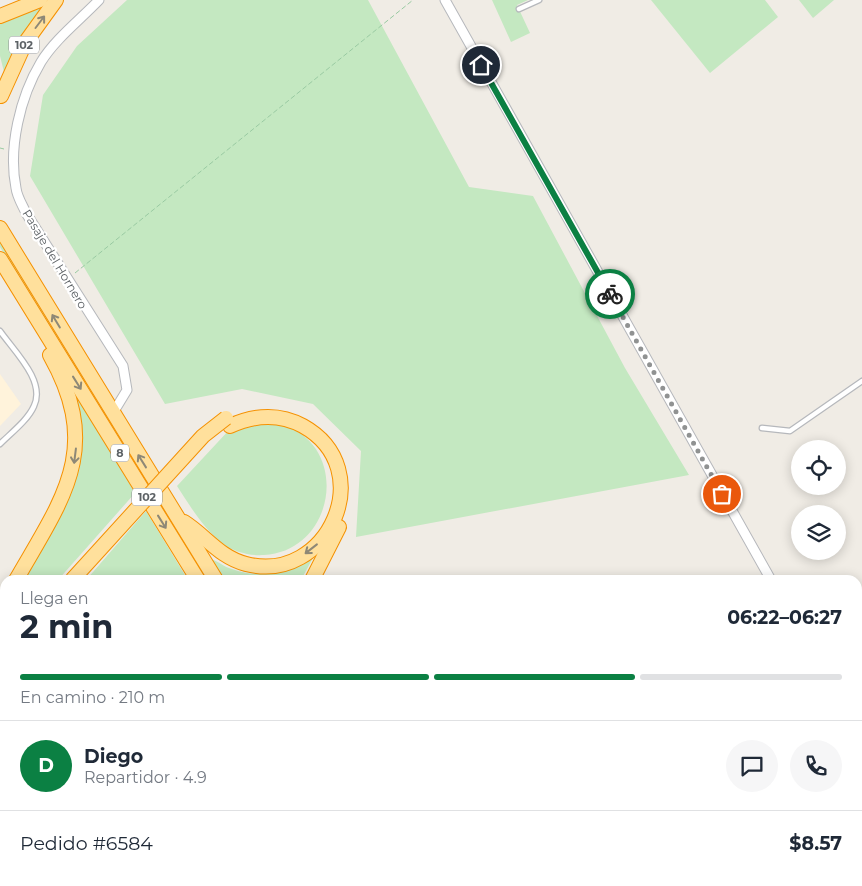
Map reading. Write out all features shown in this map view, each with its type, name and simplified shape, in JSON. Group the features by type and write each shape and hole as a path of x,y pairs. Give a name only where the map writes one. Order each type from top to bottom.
{"highway":[{"path":"0,16 40,0"},
{"name":"102","path":"1,100 25,43 56,0"},
{"path":"0,68 1,100"},
{"name":"8","path":"0,228 213,575"},
{"name":"8","path":"0,260 195,575"},
{"path":"19,575 63,495 74,462 76,436 74,412 58,370 42,343 42,327"},
{"path":"228,422 239,411 266,407 297,413 321,429 340,455 348,483 347,501 337,533 315,575"},
{"path":"177,518 191,527 221,554 247,564 259,566 278,565 299,557 324,537 332,525 338,510 341,489 339,468 331,450 317,434 294,421 280,418 264,416 228,422"},
{"name":"102","path":"77,575 203,436 228,422"},
{"name":"102","path":"87,575 208,441 228,422"}],"street":[{"name":"Pasaje del Hornero","path":"100,0 42,61 27,93 15,137 16,190 26,214 122,366 127,390 113,413"},
{"path":"445,0 768,575"}],"lane":[{"path":"519,9 539,0"},
{"path":"0,331 35,381 37,397 34,408 0,444"},
{"path":"762,428 790,431 862,381"}],"path":[{"path":"67,279 413,0"}],"shaded area":[{"path":"0,374 21,404 0,426"}],"green space":[{"path":"127,0 368,0 469,187 533,196 625,368 689,475 356,537 361,451 313,404 242,389 165,404 30,176 43,95 77,46"},
{"path":"492,0 528,0 517,5 530,33 511,42"},
{"path":"651,0 765,0 778,17 710,73"},
{"path":"799,0 834,0 813,18"},
{"path":"47,2 5,76 0,56 0,19"},
{"path":"0,236 208,575 201,575 0,247"},
{"path":"72,382 135,493 62,575 23,575 73,477 69,385"},
{"path":"258,423 284,425 305,437 319,454 326,475 326,497 319,518 306,536 288,549 264,555 236,551 222,543 203,524 177,486 230,429"},
{"path":"146,511 185,575 90,575"},
{"path":"314,556 304,575 220,575 211,559 229,568 253,574 264,574 294,566"}],"way so far":[{"path":"610,294 722,494"}],"route":[{"path":"481,65 610,294"}]}
